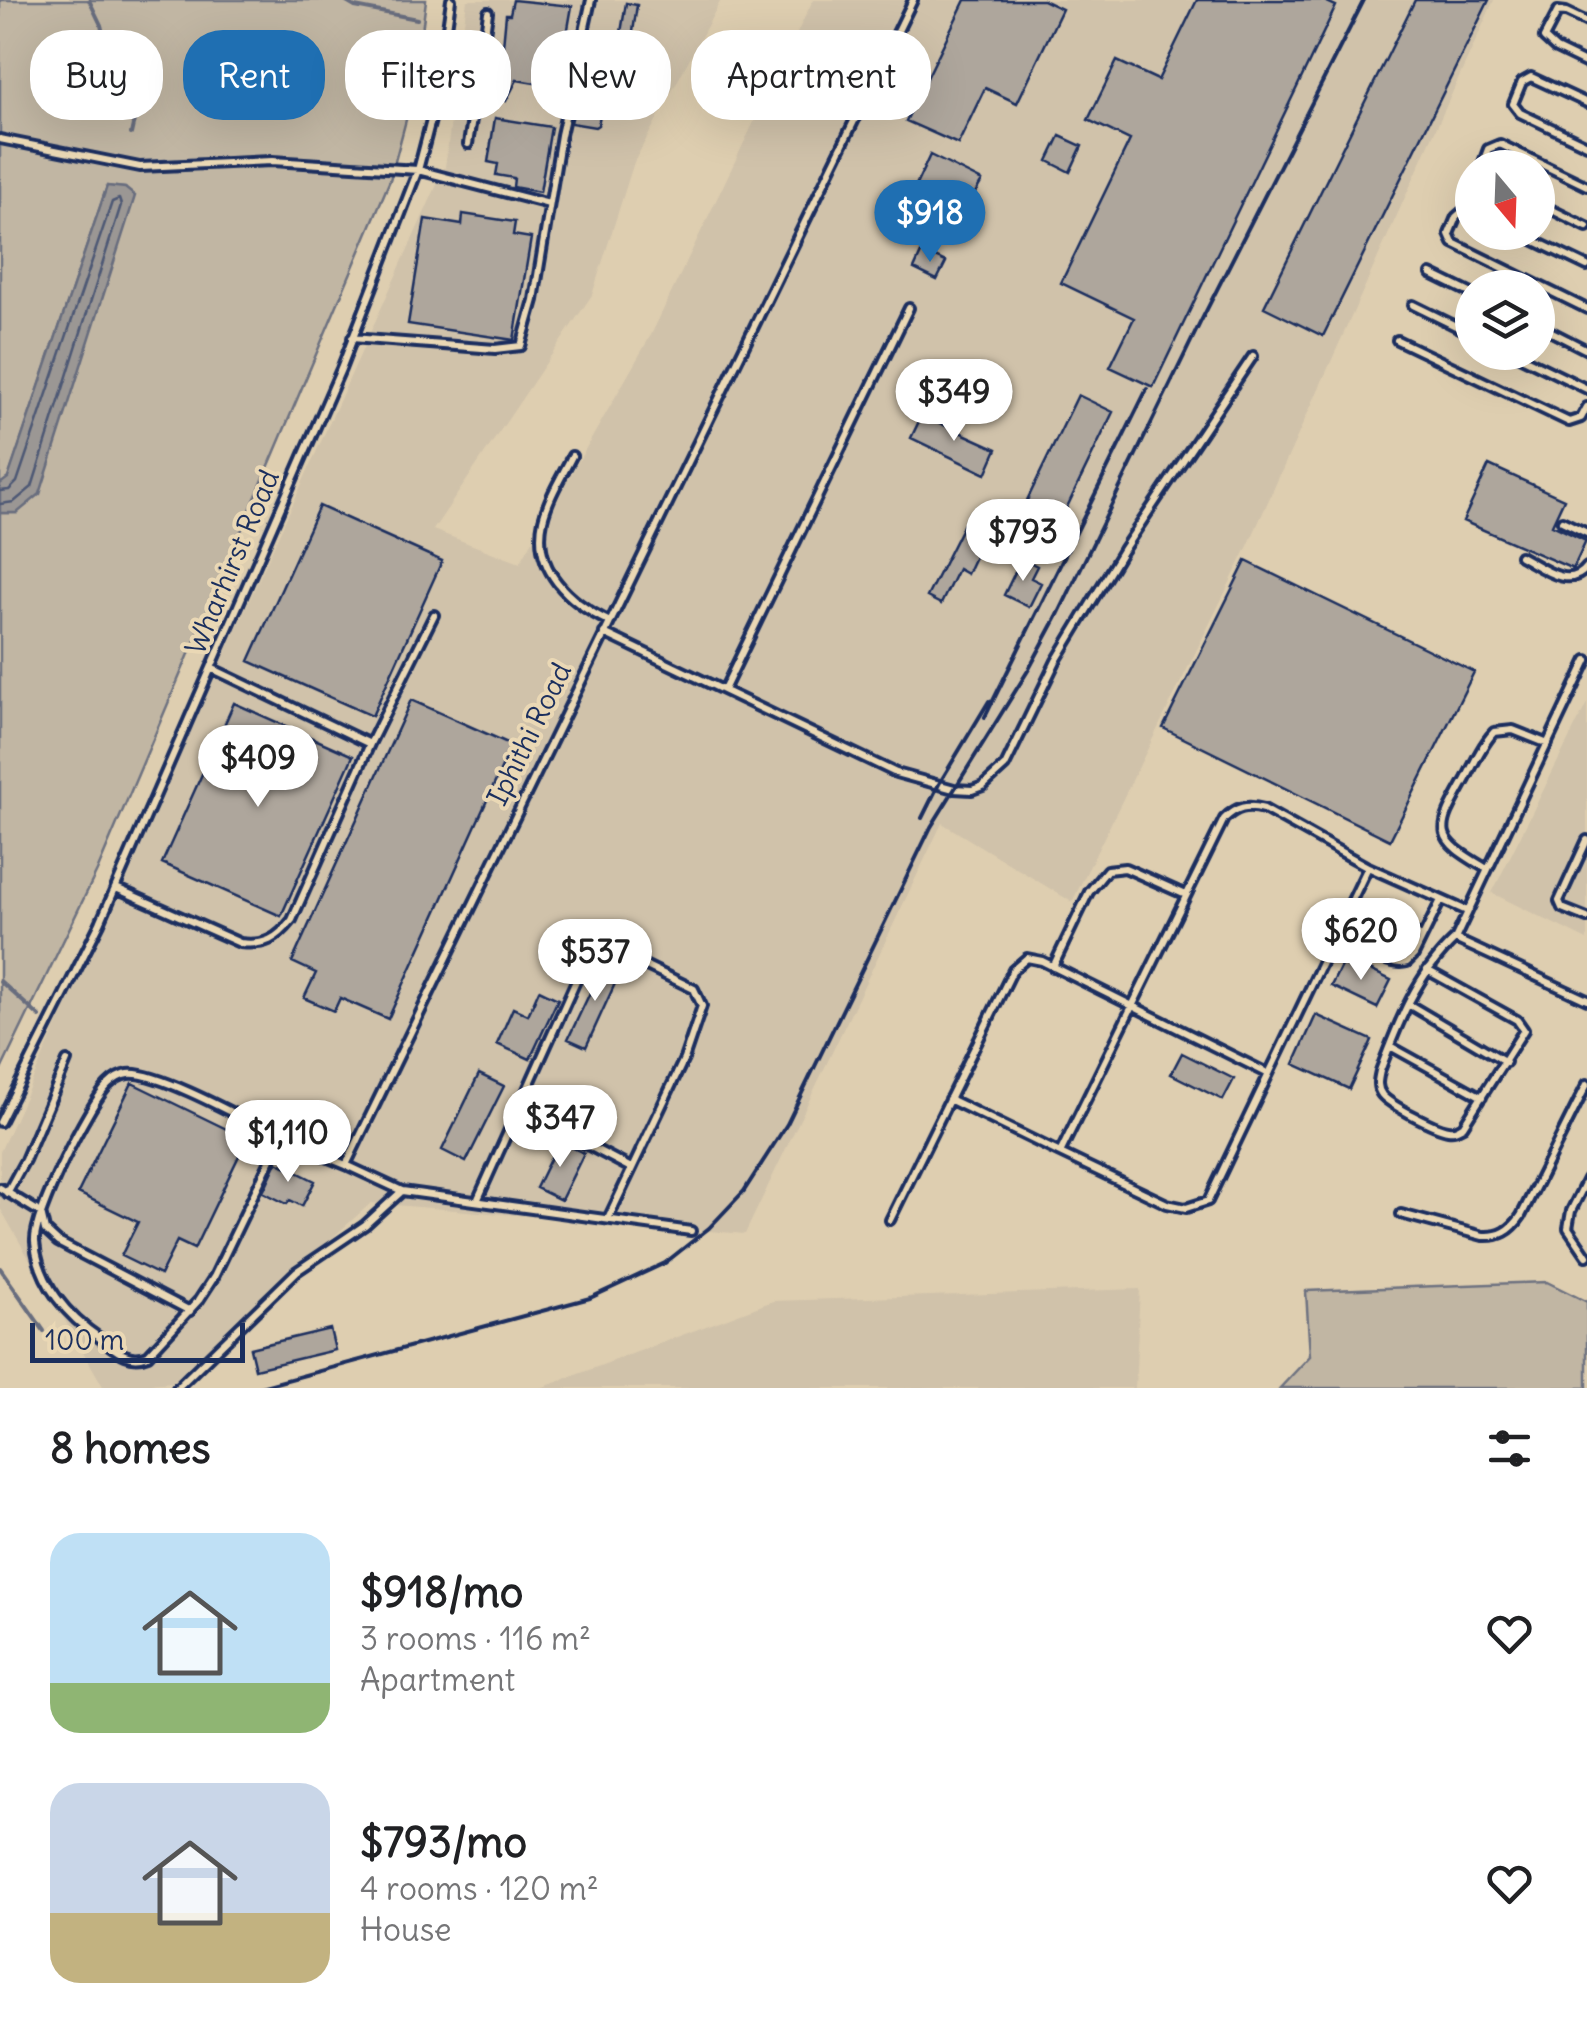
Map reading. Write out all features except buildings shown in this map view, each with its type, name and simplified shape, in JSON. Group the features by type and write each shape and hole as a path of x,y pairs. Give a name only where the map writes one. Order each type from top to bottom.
{"lane":[{"name":"Wharhirst Road","path":"446,30 451,0"},
{"path":"352,338 494,350 521,346 534,300 560,135 591,0"},
{"name":"Iphithi Road","path":"346,1165 913,0"},
{"path":"1587,22 1558,11 1544,38 1556,49 1587,64"},
{"path":"486,30 488,12"},
{"path":"1587,103 1531,77 1522,82 1512,104 1520,113 1587,145"},
{"name":"Wharhirst Road","path":"0,1122 116,888 211,668 352,338 418,170 431,120"},
{"path":"468,144 472,120"},
{"path":"0,139 140,168 272,161 418,170 550,204"},
{"path":"1489,150 1491,145 1500,144 1512,150"},
{"path":"1555,171 1587,186"},
{"path":"1555,211 1587,227"},
{"path":"1455,219 1449,234 1455,244"},
{"path":"1466,250 1587,309"},
{"path":"1554,250 1587,266"},
{"path":"1431,274 1455,286"},
{"path":"1413,304 1455,325"},
{"path":"724,690 909,308"},
{"path":"1555,334 1587,350"},
{"path":"1397,340 1569,422 1582,418 1587,407"},
{"path":"604,633 896,772 972,790 994,780 1018,742 1056,661 1114,566 1253,356"},
{"path":"1547,370 1587,390"},
{"path":"572,456 545,513 542,545 559,588 582,609 610,622"},
{"path":"1562,521 1587,534"},
{"path":"1520,556 1566,579 1578,576 1587,567"},
{"path":"116,888 240,942 267,943 292,920 370,744 434,614"},
{"path":"1427,970 1522,1023 1524,1035 1463,1126 1451,1130 1384,1098 1378,1083 1408,1004 1427,970 1455,938 1587,660"},
{"path":"211,668 370,744"},
{"path":"1487,869 1450,845 1443,824 1446,814 1494,732 1513,730 1548,744"},
{"path":"1060,1153 1224,818 1232,811 1247,806 1264,809 1368,868 1467,911"},
{"path":"1587,840 1558,901 1562,908 1587,918"},
{"path":"1052,967 1089,892 1107,870 1124,868 1186,896"},
{"path":"948,1099 1167,1204 1186,1208 1203,1204 1368,868"},
{"path":"1422,937 1378,917 1372,920 1362,941 1366,948 1398,964 1410,960 1422,937 1441,900"},
{"path":"1455,938 1587,1000"},
{"path":"477,1201 579,974 595,957 608,953 626,956 694,989 702,1006 698,1023 608,1219"},
{"path":"890,1220 1018,962 1036,958 1267,1074"},
{"path":"1408,1004 1506,1062"},
{"path":"1390,1046 1482,1097"},
{"path":"67,1061 25,1160 4,1190 41,1213 48,1235 58,1242 190,1311"},
{"path":"281,1138 214,1277 190,1311 148,1356 132,1358 120,1352 80,1326 67,1312 48,1282 34,1236 89,1113 106,1087 125,1074 164,1083 402,1190 691,1231"},
{"path":"1401,1214 1483,1236 1508,1231 1521,1216 1587,1084"},
{"path":"518,1108 631,1168"},
{"path":"1587,1179 1568,1228 1587,1256"},
{"path":"177,1388 297,1271 364,1225 402,1190"}],"shaded area":[{"path":"0,0 426,0 422,30 345,30 345,120 406,120 390,180 97,871 0,1072 0,513 17,513 125,188 107,186 8,479 0,484"},
{"path":"467,0 721,0 705,30 691,30 691,56 671,93 671,30 531,30 531,120 657,120 634,162 592,295 433,530 520,563 651,335 755,120 931,120 931,30 798,30 813,0 1494,0 1247,548 1072,902 942,823 745,1234 371,1203 172,1382 104,1388 0,1208 0,1152 445,167 451,120 511,120 511,30 463,30"},
{"path":"1587,703 1587,940 1492,893"},
{"path":"1547,1282 1587,1302 1587,1388 1280,1388 1310,1356 1306,1291"},
{"path":"1140,1289 1135,1388 541,1388 773,1301"}],"water":[{"path":"107,186 125,188 135,196 40,494 17,513 0,513 0,484 8,478"}],"waterway":[{"path":"89,0 101,25 109,60 135,98 131,134"},
{"path":"343,0 355,7 417,19"},
{"path":"0,981 40,1017"},
{"path":"0,1268 44,1331"}],"railway":[{"path":"257,1388 590,1298 665,1263 709,1228 744,1191 787,1124 931,827 1057,617 1364,0"},
{"path":"985,717 1147,389"},
{"path":"922,818 989,701"}]}
